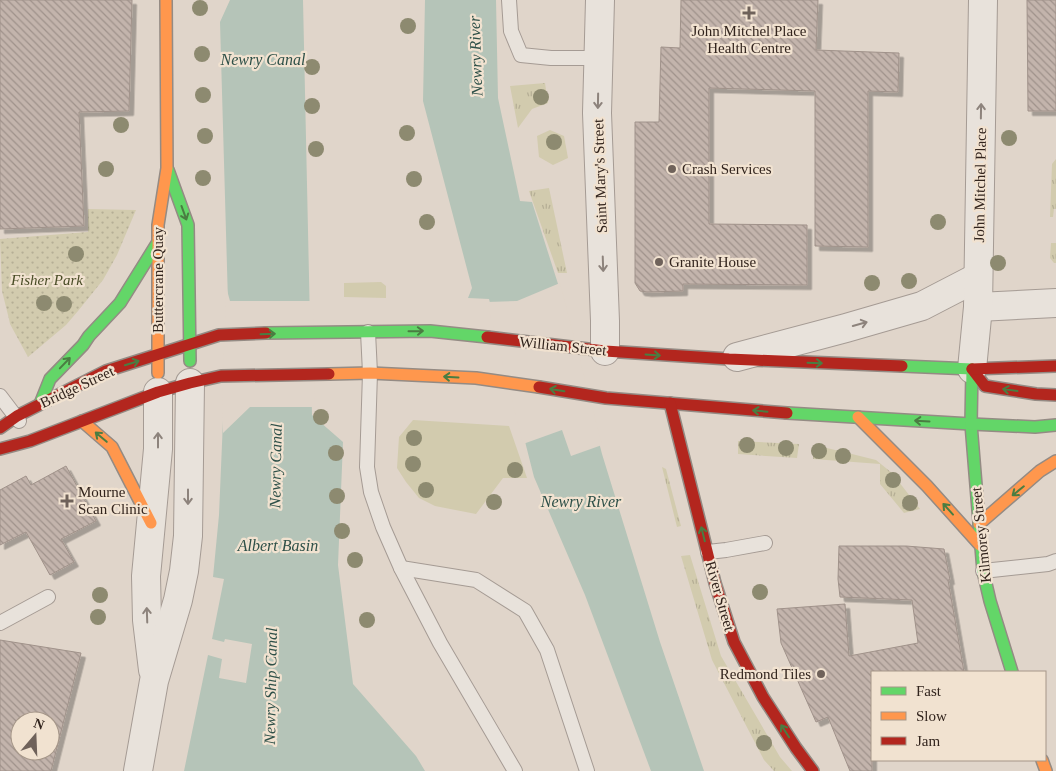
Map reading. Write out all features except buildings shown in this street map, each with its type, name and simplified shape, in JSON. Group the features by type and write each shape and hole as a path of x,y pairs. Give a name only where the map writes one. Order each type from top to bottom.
{"main road":[{"name":"Buttercrane Quay","path":"158,392 158,226 167,168 166,0"},
{"name":"Buttercrane Quay","path":"167,168 188,225 190,383"},
{"path":"40,404 50,379 120,303 158,242"},
{"name":"William Street","path":"158,355 219,335 444,332 598,351 729,359 972,369 1056,366"},
{"name":"Bridge Street","path":"0,428 17,416 106,371 158,355"},
{"path":"972,369 985,386 1036,394 1056,395"},
{"name":"Kilmorey Street","path":"972,369 971,424 983,571 990,601 1012,671"},
{"path":"158,392 221,376 370,373 476,378 606,398 798,414 971,424 1056,425"},
{"name":"Bridge Street","path":"0,449 30,441 158,392"},
{"name":"River Street","path":"670,402 715,583 734,642 762,697 813,771"},
{"path":"858,418 927,486 980,545"},
{"path":"82,421 112,447 151,523"},
{"path":"979,524 1040,471 1056,461"}],"street":[{"name":"Saint Mary's Street","path":"598,351 604,303 597,113 600,0"},
{"name":"John Mitchel Place","path":"972,369 978,307 983,0"},
{"path":"729,359 922,306 978,277"},
{"path":"978,307 1056,303"},
{"path":"138,771 154,681 178,600 184,570 188,536 190,383"},
{"path":"154,681 147,620 146,576 158,449 158,392"}],"lane":[{"path":"509,0 511,31 521,55 551,58 599,58"},
{"path":"368,332 370,373 367,467 370,492 401,568 440,643 515,771"},
{"path":"0,396 17,416 30,441"},
{"path":"708,552 765,543"},
{"path":"983,571 1048,564 1056,561"},
{"path":"401,568 476,580 525,611 547,650 587,771"},
{"path":"0,623 48,597"}],"green space":[{"path":"545,83 548,103 532,109 518,128 510,86"},
{"path":"550,130 564,136 568,158 553,165 539,157 537,136"},
{"path":"1056,159 1056,209 1054,209 1053,217 1050,217 1052,164"},
{"path":"549,188 567,273 558,273 529,191"},
{"name":"Fisher Park","path":"88,209 136,210 117,255 103,280 66,325 28,357 10,324 2,291 0,239 88,232"},
{"path":"1051,243 1056,243 1056,263 1050,258"},
{"path":"381,282 386,286 386,298 344,297 344,283"},
{"path":"413,420 509,426 527,478 503,478 476,514 435,506 419,498 397,468 399,437"},
{"path":"738,441 799,444 797,458 738,454"},
{"path":"814,445 876,460 892,473 920,509 904,513 880,484 880,464 813,459"},
{"path":"662,467 666,469 681,526 677,527"},
{"path":"690,555 721,656 780,757 792,771 774,771 764,760 712,660 681,556"}],"water":[{"name":"Albert Basin","path":"230,0 303,0 312,415 343,442 338,565 353,684 416,756 425,771 184,771 208,655 222,659 219,678 246,683 252,644 225,639 224,642 212,639 224,579 213,577 219,515 228,302 220,22"},
{"name":"Newry River","path":"425,0 496,0 498,98 520,201 532,202 559,287 602,454 660,642 704,771 651,771 585,595 534,477 489,299 468,298 472,288 423,101"}],"pier":[{"path":"225,283 230,301 313,301 315,407 250,407 223,433"},
{"path":"560,283 602,445 571,456 562,430 523,444 487,302 517,301"}],"traffic: fast":[{"path":"168,170 188,225 190,361"},
{"path":"40,404 50,379 120,303 158,242"},
{"path":"266,333 430,331 487,337"},
{"path":"902,366 972,369"},
{"path":"972,369 971,424 983,571 990,601 1012,671"},
{"path":"787,413 971,424"},
{"path":"971,424 1035,427 1056,425"}],"traffic: slow":[{"path":"158,373 158,225 167,168 166,0"},
{"path":"329,374 370,373 476,378 539,387"},
{"path":"858,417 927,486 980,545"},
{"path":"82,421 112,447 151,523"},
{"path":"979,524 1040,471 1056,461"},
{"path":"1042,761 1046,771"}],"traffic: jam":[{"path":"0,428 17,416 106,371 219,335 266,333"},
{"path":"487,337 605,351 729,359 902,366"},
{"path":"972,369 1056,366"},
{"path":"972,369 985,386 1036,394 1056,395"},
{"path":"0,449 30,441 158,392 190,383 221,376 329,374"},
{"path":"539,387 606,398 787,413"},
{"path":"670,403 715,583 734,642 763,697 813,771"}],"place":[{"name":"John Mitchel Place Health Centre","path":"749,13"},
{"name":"Crash Services","path":"672,169"},
{"name":"Granite House","path":"659,262"},
{"name":"Mourne Scan Clinic","path":"67,501"},
{"name":"Redmond Tiles","path":"821,674"}],"water label":[{"name":"Newry Canal","path":"263,59"},
{"name":"Newry Canal","path":"275,466"},
{"name":"Newry Ship Canal","path":"270,686"}]}
